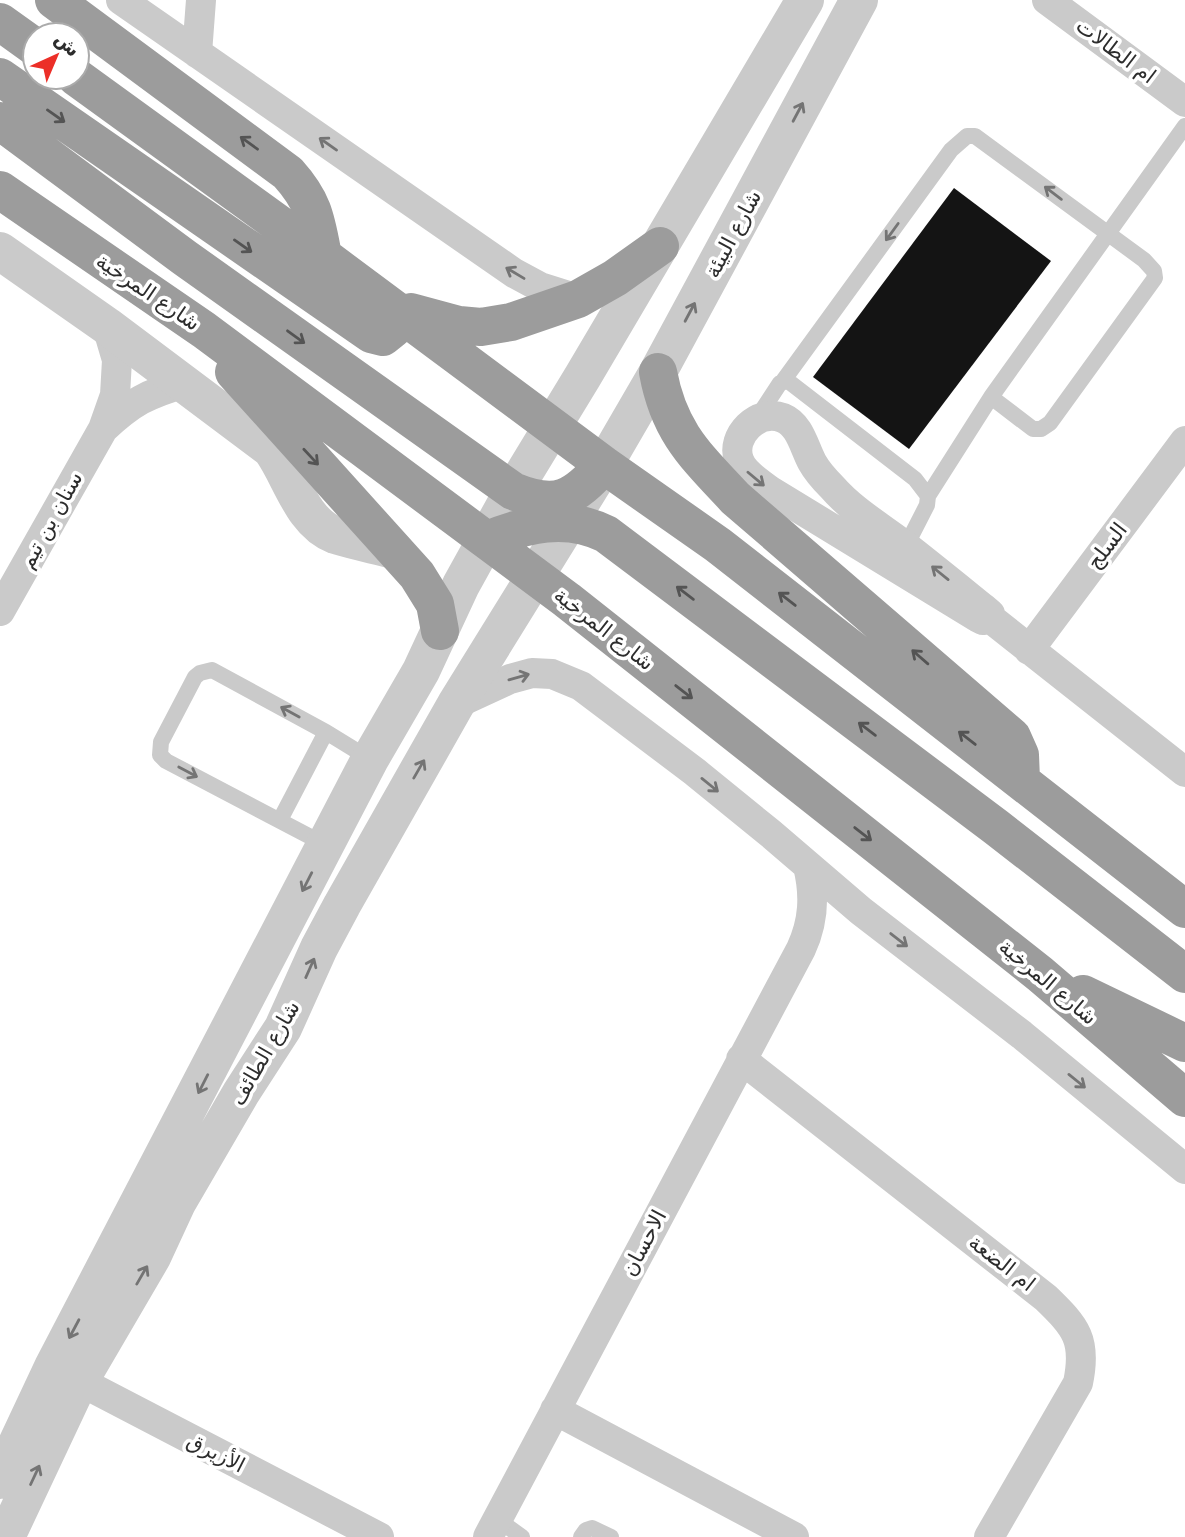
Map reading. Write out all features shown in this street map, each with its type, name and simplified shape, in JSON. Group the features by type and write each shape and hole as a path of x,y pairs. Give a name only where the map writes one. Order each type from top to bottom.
{"highway":[{"path":"54,0 288,173 306,192 314,211 323,256"},
{"path":"0,22 21,37"},
{"path":"0,77 371,334 383,337 393,329 394,318 390,307"},
{"path":"91,88 604,465 718,545 1185,909"},
{"path":"0,121 185,258 513,491 532,499 558,500 578,491 604,465"},
{"name":"شارع المرخية","path":"0,190 204,330 534,575 1040,974 1185,1098"},
{"path":"390,307 459,325 481,327 511,322 578,299 615,278 660,246"},
{"path":"204,330 241,381 428,589 435,604 440,631"},
{"path":"658,372 663,401 692,451 735,498 1012,737 1020,755 1021,780"},
{"path":"487,540 531,525 567,522 590,526 606,534 996,827 1185,974"},
{"path":"1040,974 1185,1043"}],"street":[{"path":"121,0 514,273 540,287 578,299"},
{"path":"156,25 192,0"},
{"path":"197,53 201,0"},
{"path":"551,426 805,0"},
{"name":"شارع البيئة","path":"567,522 658,372 859,0"},
{"name":"ام الطالات","path":"1047,0 1185,102"},
{"path":"0,251 107,326 271,449 311,517 333,534 394,550"},
{"name":"سنان بن تيم","path":"1,607 103,429 115,396 117,360 107,326"},
{"name":"سنان بن تيم","path":"103,429 128,406 158,391 185,383"},
{"path":"990,618 983,620 977,617 752,477 741,466 737,457 737,449 745,428 755,421 773,416 784,418 793,426 812,462 834,490 854,508 906,546 988,612 990,618 1029,650 1185,772"},
{"name":"شارع الطائف","path":"6,1537 66,1375 326,845 370,759 421,671 461,585 551,426"},
{"name":"السلج","path":"1029,650 1185,441"},
{"name":"شارع الطائف","path":"0,1480 66,1375 152,1256 177,1203 241,1093 283,1028 319,948 342,905 456,704 567,522"},
{"path":"456,704 510,679 533,673 552,674 581,686 695,772 861,911 1022,1035 1185,1169"},
{"name":"الاحسان","path":"493,1528 801,949 807,936 813,908 808,866"},
{"name":"الاحسان","path":"801,949 834,922 861,911"},
{"name":"ام الضعة","path":"741,1059 1046,1298 1065,1316 1078,1335 1083,1361 1078,1383 989,1537"},
{"name":"الأزيرق","path":"66,1375 379,1537"},
{"path":"555,1410 779,1533"}],"lane":[{"path":"906,546 927,505 928,496 991,397 1185,126"},
{"path":"755,421 776,387 951,150 967,136 975,136 984,141 1108,233 1154,271 1152,284 1050,423 1041,429 1033,429 991,397"},
{"path":"783,381 793,384 915,479 928,496"},
{"path":"326,845 162,758 160,746 174,718 195,677 212,670 370,759"},
{"path":"279,820 326,732"},
{"path":"493,1528 523,1537"},
{"path":"581,1537 586,1530 592,1528 611,1537"}],"building":[{"path":"954,188 1051,261 909,449 813,377"}]}
